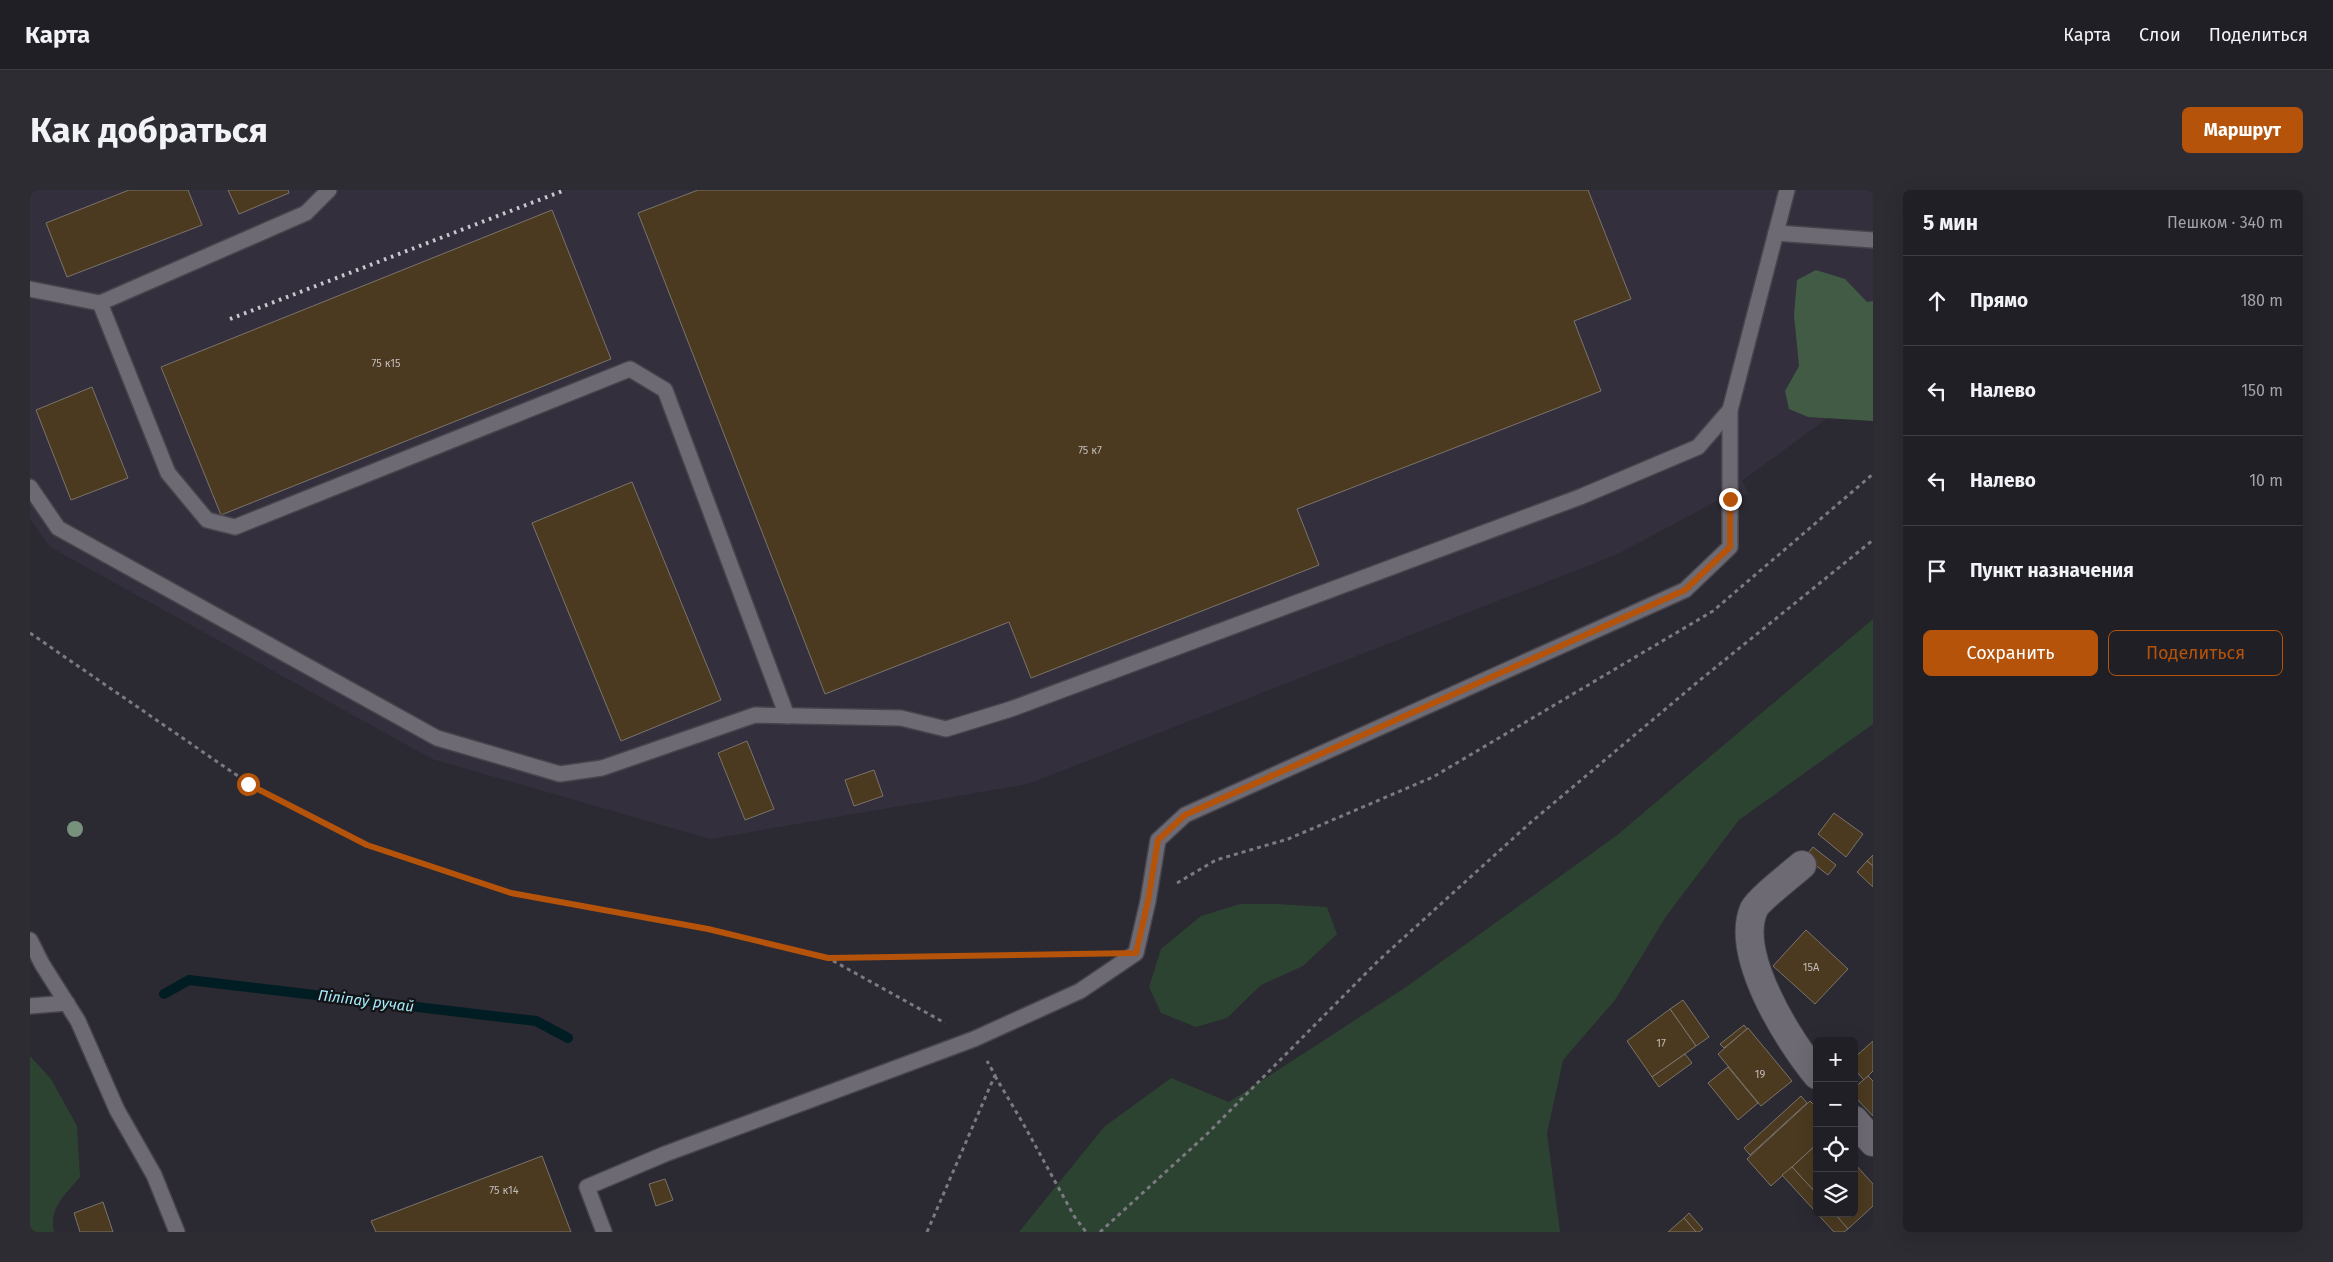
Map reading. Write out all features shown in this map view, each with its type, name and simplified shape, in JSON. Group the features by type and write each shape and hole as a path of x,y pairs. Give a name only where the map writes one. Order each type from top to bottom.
{"street":[{"path":"1802,865 1754,908 1749,943 1760,981 1800,1054 1813,1070"},
{"path":"1858,1125 1873,1142"}],"lane":[{"path":"30,290 100,303 306,213 329,190"},
{"path":"604,1232 587,1187 665,1154 974,1039 1080,991 1136,953 1148,901 1158,840 1185,815 1685,590 1730,547 1730,410 1787,190"},
{"path":"1776,233 1873,240"},
{"path":"100,303 168,473 207,520 235,527 630,369 665,390 787,716"},
{"path":"30,487 58,528 437,738 560,774 602,768 755,715 901,718 946,729 1002,712 1580,497 1698,447 1730,410"},
{"path":"30,940 78,1022 117,1110 154,1175 177,1232"},
{"path":"30,1006 66,1003"}],"path":[{"path":"1148,901 1216,860 1288,839 1433,777 1713,611 1873,474"},
{"path":"1100,1232 1206,1135 1378,961 1530,823 1700,680 1873,540"},
{"path":"30,632 248,784 367,845 511,893 708,929 828,958 1136,953"},
{"path":"828,958 974,1039 1024,1124 1074,1216 1086,1232"},
{"path":"927,1232 995,1075"}],"shaded area":[{"path":"30,190 1873,190 1873,385 1742,481 1749,494 1715,502 1616,555 1028,784 710,839 432,759 50,547 30,519"}],"green space":[{"path":"1816,270 1845,279 1867,302 1873,301 1873,421 1808,417 1789,409 1785,391 1799,366 1794,315 1797,280"},
{"path":"1873,619 1873,724 1739,820 1667,915 1615,1000 1563,1060 1547,1133 1560,1232 1019,1232 1104,1127 1171,1078 1229,1102 1409,985 1616,836"},
{"path":"1240,904 1327,907 1337,934 1303,966 1261,985 1227,1018 1196,1027 1161,1013 1149,987 1161,949 1201,916"},
{"path":"30,1056 51,1079 77,1126 80,1177 56,1208 53,1223 54,1232 30,1232"}],"building":[{"path":"129,190 188,190 202,225 67,277 46,223"},
{"path":"228,190 288,190 289,193 239,214"},
{"path":"698,190 1588,190 1631,299 1574,321 1601,391 1297,509 1319,565 1031,678 1009,622 825,694 638,213"},
{"path":"552,210 611,359 221,515 161,367"},
{"path":"92,387 128,478 71,500 36,410"},
{"path":"632,482 721,700 621,741 532,523"},
{"path":"747,741 774,809 745,820 718,753"},
{"path":"874,770 883,796 854,806 845,780"},
{"path":"1834,813 1863,834 1846,857 1818,834"},
{"path":"1813,847 1836,865 1828,875 1805,857"},
{"path":"1873,855 1873,866 1867,861"},
{"path":"1867,861 1873,866 1873,887 1857,872"},
{"path":"1806,930 1848,969 1815,1004 1773,966"},
{"path":"1683,1000 1709,1037 1696,1046 1670,1009"},
{"path":"1670,1009 1696,1046 1652,1077 1627,1041"},
{"path":"1744,1025 1747,1029 1724,1048 1720,1044"},
{"path":"1748,1028 1792,1081 1761,1106 1718,1054"},
{"path":"1873,1041 1873,1071 1864,1080 1858,1073 1858,1054"},
{"path":"1685,1054 1692,1063 1659,1087 1652,1077"},
{"path":"1728,1067 1758,1103 1738,1120 1708,1083"},
{"path":"1868,1076 1873,1081 1873,1116 1858,1100 1858,1085"},
{"path":"1801,1096 1807,1103 1750,1155 1744,1148"},
{"path":"1810,1101 1813,1104 1813,1148 1771,1186 1747,1159"},
{"path":"1813,1148 1813,1188 1812,1189 1792,1167"},
{"path":"542,1156 571,1232 376,1232 371,1221"},
{"path":"1792,1167 1813,1190 1813,1209 1782,1175"},
{"path":"1858,1167 1873,1184 1873,1206 1848,1229 1838,1217 1858,1217"},
{"path":"665,1179 673,1200 656,1206 649,1184"},
{"path":"103,1202 113,1232 80,1232 74,1213"},
{"path":"1689,1213 1703,1229 1699,1232 1696,1232 1684,1218"},
{"path":"1820,1217 1838,1217 1848,1229 1844,1232 1834,1232"},
{"path":"1684,1218 1696,1232 1668,1232"}],"waterway":[{"name":"Піліпаў ручай","path":"164,994 189,980 536,1021 568,1038"}],"railway":[{"path":"230,319 565,190"}],"route":[{"path":"248,784 367,845 511,893 708,929 828,958 1136,953 1148,901 1158,840 1185,815 1685,590 1730,547 1730,499"}]}
